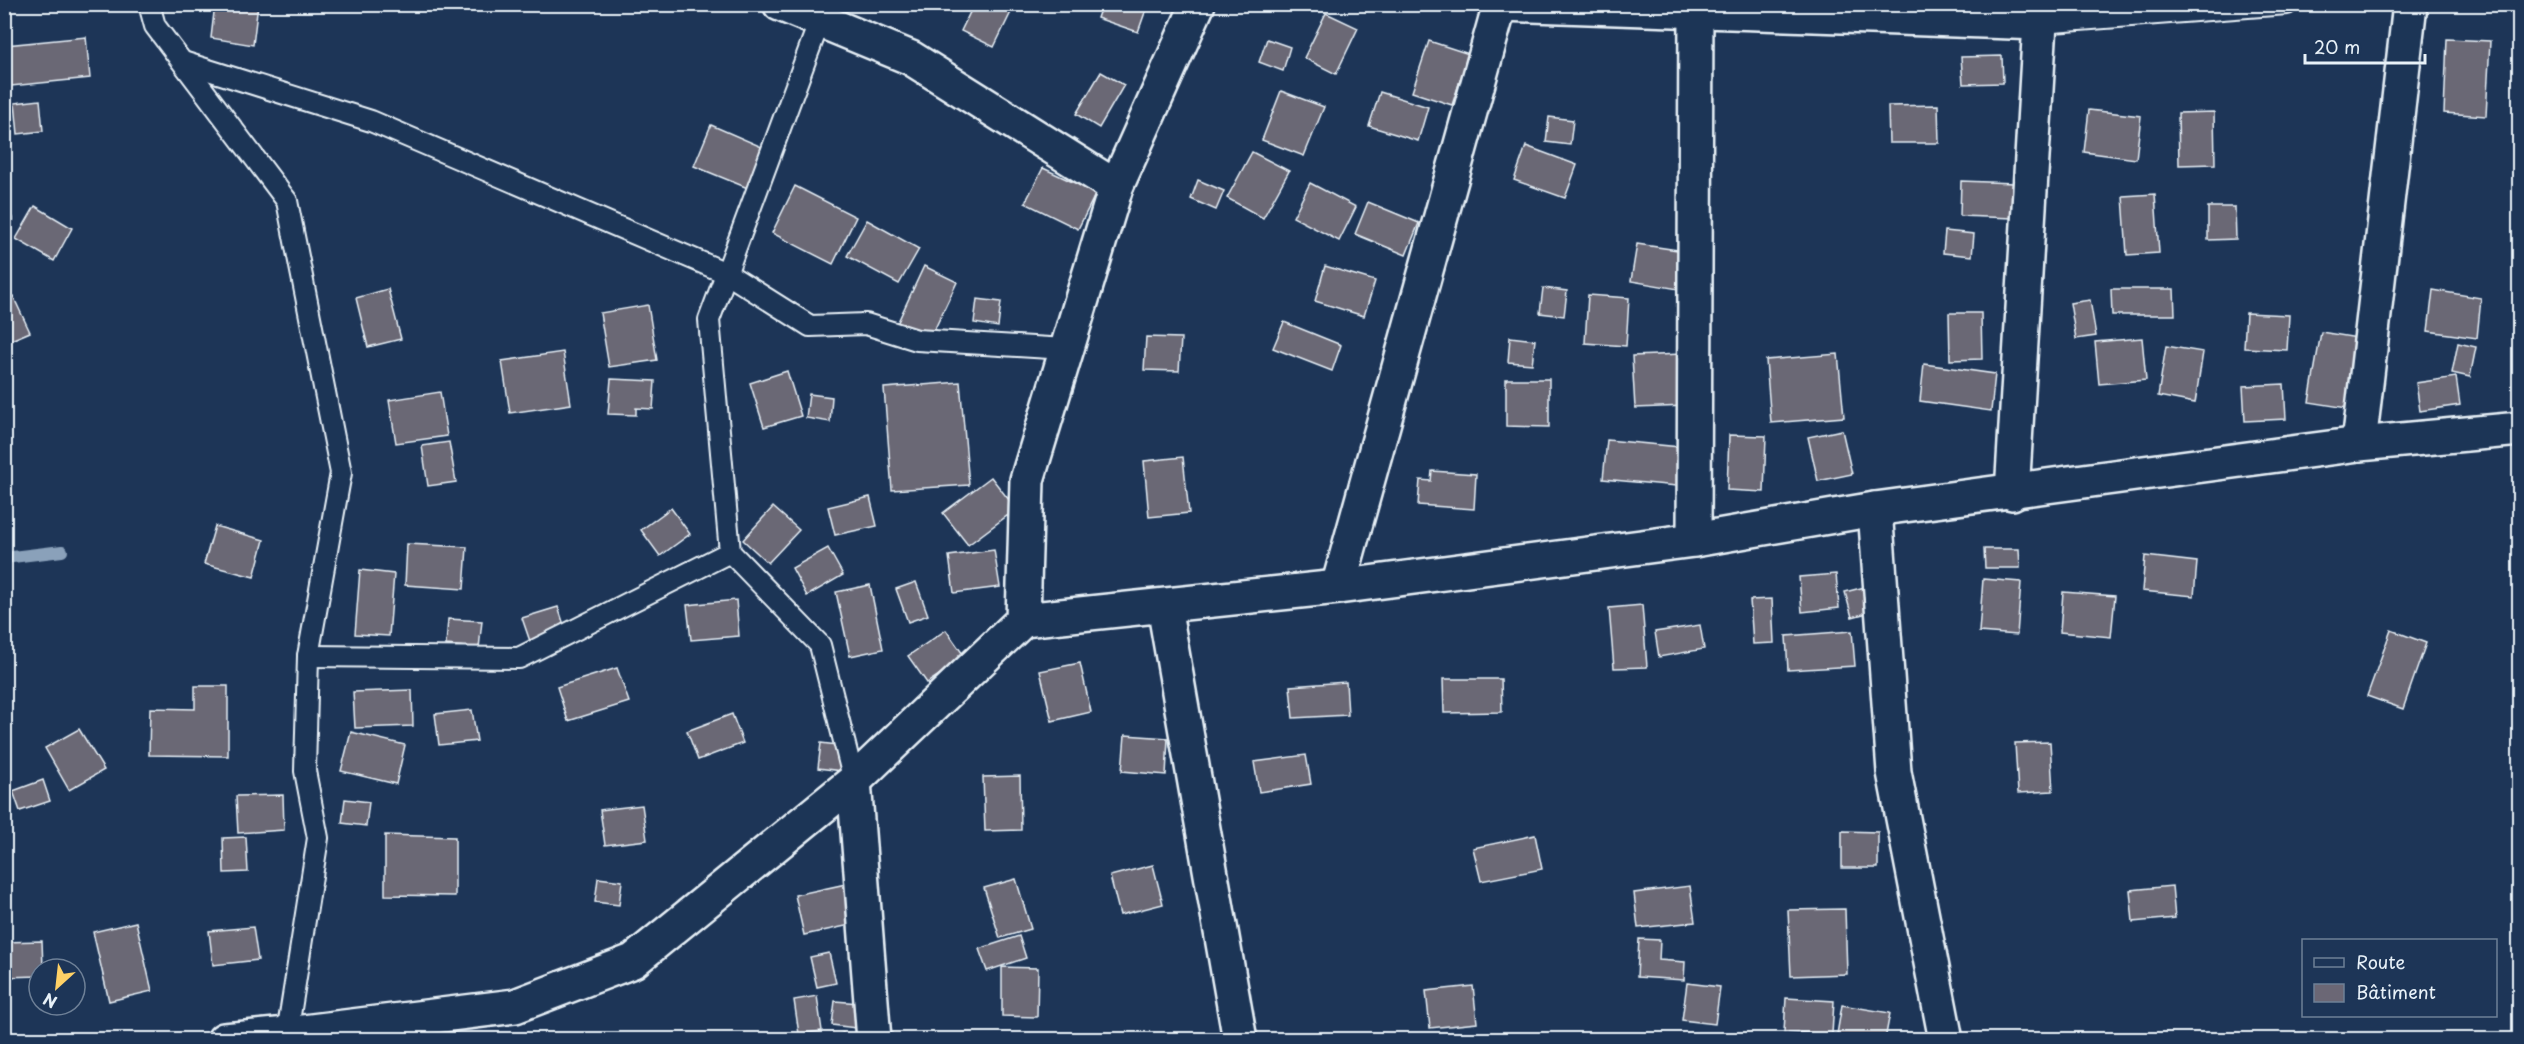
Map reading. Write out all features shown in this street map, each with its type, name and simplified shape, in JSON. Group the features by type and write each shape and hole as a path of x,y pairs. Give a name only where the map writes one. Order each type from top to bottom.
{"street":[{"path":"780,4 822,12 911,58 1116,187"},
{"path":"1023,620 1027,480 1116,187 1198,4"},
{"path":"1338,587 1501,4 2039,14 2012,492"},
{"path":"2359,444 2410,4"},
{"path":"1694,540 1696,8"},
{"path":"224,1040 288,1037 515,1006 633,962 854,781 1023,620 1338,587 1694,540 1875,509 2359,444 2520,429"},
{"path":"1875,509 1894,772 1946,1040"},
{"path":"1164,606 1239,1040"},
{"path":"854,781 874,1040"}],"lane":[{"path":"149,4 155,26 287,201 341,473 308,656 305,771 318,838 288,1037"},
{"path":"2039,14 2287,4"},
{"path":"822,12 709,320 730,552 820,645 854,781"},
{"path":"183,62 371,121 726,273 810,326 866,324 917,340 1066,350"},
{"path":"308,656 519,658 730,552"}],"building":[{"path":"215,4 258,4 253,45 211,38"},
{"path":"974,4 1015,4 994,47 961,31"},
{"path":"1102,4 1148,4 1138,32 1097,18"},
{"path":"1326,13 1358,28 1336,74 1304,58"},
{"path":"86,37 90,78 11,86 6,45"},
{"path":"1267,39 1290,47 1283,71 1259,62"},
{"path":"2447,39 2490,41 2486,116 2444,113"},
{"path":"1429,41 1469,54 1452,105 1412,92"},
{"path":"2002,56 2003,83 1963,84 1961,57"},
{"path":"1101,72 1124,85 1099,128 1076,114"},
{"path":"1281,91 1324,107 1304,156 1262,140"},
{"path":"1380,92 1428,107 1418,141 1369,126"},
{"path":"40,100 43,131 18,134 15,103"},
{"path":"1938,105 1939,143 1889,143 1888,106"},
{"path":"2089,110 2141,116 2136,159 2084,152"},
{"path":"2214,112 2215,164 2179,165 2178,113"},
{"path":"1549,117 1573,120 1570,145 1546,142"},
{"path":"711,125 771,151 755,191 694,166"},
{"path":"1526,146 1577,165 1565,198 1514,180"},
{"path":"1252,152 1289,171 1263,218 1227,198"},
{"path":"1043,168 1096,193 1078,229 1025,203"},
{"path":"1198,180 1224,191 1216,210 1191,199"},
{"path":"1961,181 2014,183 2013,218 1960,216"},
{"path":"1310,183 1356,207 1339,241 1293,217"},
{"path":"795,186 856,217 833,264 772,233"},
{"path":"2155,194 2159,253 2127,255 2123,196"},
{"path":"4,199 13,220 4,224"},
{"path":"1368,202 1419,223 1406,255 1355,234"},
{"path":"35,206 72,228 54,261 16,239"},
{"path":"2208,207 2235,207 2236,239 2208,240"},
{"path":"867,220 919,249 899,284 847,256"},
{"path":"1945,231 1974,234 1972,256 1943,253"},
{"path":"1637,244 1684,251 1678,289 1631,281"},
{"path":"924,266 957,282 930,339 897,324"},
{"path":"1325,266 1375,281 1364,316 1315,301"},
{"path":"1543,288 1567,291 1564,316 1540,313"},
{"path":"388,289 401,339 368,347 356,298"},
{"path":"2111,289 2174,289 2175,315 2112,315"},
{"path":"2433,290 2481,298 2477,338 2428,331"},
{"path":"1588,295 1629,298 1626,346 1585,343"},
{"path":"13,296 30,332 4,343 4,300"},
{"path":"977,299 1001,302 998,327 974,323"},
{"path":"2090,300 2096,336 2076,339 2070,303"},
{"path":"648,305 657,360 609,367 600,313"},
{"path":"1949,313 1981,313 1982,359 1950,360"},
{"path":"2246,313 2289,315 2287,350 2244,348"},
{"path":"1284,322 1341,345 1332,371 1273,348"},
{"path":"2321,332 2358,338 2347,408 2309,402"},
{"path":"1146,337 1181,338 1179,371 1144,370"},
{"path":"1510,337 1535,340 1532,364 1508,362"},
{"path":"2142,338 2146,380 2099,384 2095,342"},
{"path":"2458,343 2476,347 2470,377 2452,373"},
{"path":"2166,346 2203,352 2195,403 2158,396"},
{"path":"563,352 571,404 510,413 502,361"},
{"path":"1683,354 1686,406 1635,408 1632,356"},
{"path":"1838,354 1844,417 1771,423 1766,360"},
{"path":"1924,364 1995,374 1991,411 1920,401"},
{"path":"787,371 801,416 764,427 750,383"},
{"path":"2456,377 2460,405 2420,411 2416,383"},
{"path":"611,379 655,381 653,409 636,408 636,415 608,414"},
{"path":"1506,379 1549,379 1549,427 1506,426"},
{"path":"960,382 969,485 892,490 884,388"},
{"path":"2284,384 2286,419 2245,421 2243,386"},
{"path":"440,392 447,436 396,443 389,400"},
{"path":"809,394 832,397 830,422 806,418"},
{"path":"1842,430 1852,474 1818,481 1808,437"},
{"path":"1729,435 1766,436 1764,492 1727,490"},
{"path":"1607,440 1680,447 1677,486 1603,479"},
{"path":"449,442 456,482 428,486 422,446"},
{"path":"1183,457 1189,513 1149,517 1144,461"},
{"path":"1432,471 1476,474 1474,509 1418,505 1420,480 1431,481"},
{"path":"991,477 1016,509 968,545 943,513"},
{"path":"870,497 877,526 835,535 828,507"},
{"path":"773,507 799,530 768,563 743,540"},
{"path":"671,508 690,534 660,556 641,530"},
{"path":"215,526 264,540 254,577 204,564"},
{"path":"407,544 467,547 464,589 405,585"},
{"path":"828,548 843,575 807,596 792,568"},
{"path":"1984,549 2019,549 2020,568 1985,568"},
{"path":"994,550 1000,587 954,593 949,556"},
{"path":"2145,556 2197,562 2194,596 2142,591"},
{"path":"360,570 394,574 389,636 355,634"},
{"path":"1836,574 1839,608 1802,612 1799,577"},
{"path":"1983,579 2021,582 2017,635 1979,632"},
{"path":"916,582 928,615 908,622 896,589"},
{"path":"870,585 883,649 850,656 836,592"},
{"path":"1865,587 1871,612 1852,617 1845,592"},
{"path":"2063,592 2115,596 2111,637 2060,632"},
{"path":"1772,599 1774,643 1753,644 1750,600"},
{"path":"736,600 739,636 691,640 687,605"},
{"path":"1642,605 1647,667 1614,668 1609,608"},
{"path":"558,607 569,640 533,650 522,618"},
{"path":"448,619 482,621 479,648 446,645"},
{"path":"1700,625 1704,649 1659,657 1655,632"},
{"path":"946,630 965,657 927,683 908,656"},
{"path":"2391,630 2426,643 2403,709 2367,696"},
{"path":"1852,631 1855,666 1788,670 1786,636"},
{"path":"1080,663 1091,712 1052,721 1040,671"},
{"path":"617,668 629,702 568,721 557,687"},
{"path":"1443,679 1501,679 1502,712 1444,713"},
{"path":"1346,682 1348,715 1293,718 1290,686"},
{"path":"195,686 228,686 228,756 149,755 150,708 195,709"},
{"path":"412,690 413,726 355,728 353,692"},
{"path":"472,710 477,741 439,745 435,714"},
{"path":"732,714 743,743 698,760 687,731"},
{"path":"79,729 104,770 69,790 45,748"},
{"path":"351,732 405,745 396,784 341,771"},
{"path":"1125,735 1168,738 1166,775 1122,771"},
{"path":"2050,742 2053,791 2018,793 2015,743"},
{"path":"821,743 845,746 842,771 818,768"},
{"path":"1306,755 1311,784 1259,792 1254,762"},
{"path":"1020,776 1021,830 985,831 983,777"},
{"path":"43,780 50,801 20,811 13,791"},
{"path":"283,795 284,830 238,833 236,796"},
{"path":"345,799 369,802 366,826 342,823"},
{"path":"642,805 647,840 605,845 600,810"},
{"path":"1842,831 1878,832 1878,868 1842,868"},
{"path":"385,835 455,837 455,896 385,895"},
{"path":"1535,835 1542,869 1481,881 1473,848"},
{"path":"246,837 248,872 224,873 223,838"},
{"path":"1153,865 1163,904 1120,915 1110,876"},
{"path":"598,878 622,881 619,905 595,902"},
{"path":"1016,879 1031,929 1000,938 984,888"},
{"path":"846,884 855,924 804,935 795,895"},
{"path":"1690,886 1695,922 1638,928 1634,893"},
{"path":"2172,886 2175,918 2133,922 2130,890"},
{"path":"1845,909 1847,974 1791,976 1788,910"},
{"path":"136,922 152,991 109,1001 93,932"},
{"path":"253,927 258,960 213,965 209,931"},
{"path":"1019,936 1026,958 987,971 979,949"},
{"path":"1639,939 1660,940 1659,960 1685,962 1684,980 1637,977"},
{"path":"42,941 43,957 27,957 27,976 4,977 4,942"},
{"path":"829,953 836,983 817,987 810,957"},
{"path":"1002,967 1038,968 1037,1017 1002,1016"},
{"path":"1687,983 1720,987 1715,1024 1682,1020"},
{"path":"1473,986 1477,1023 1430,1028 1426,991"},
{"path":"817,996 822,1031 799,1034 794,1000"},
{"path":"1786,998 1834,1001 1832,1034 1784,1032"},
{"path":"835,1001 859,1003 856,1028 832,1025"},
{"path":"1842,1005 1890,1013 1885,1040 1836,1040"},
{"path":"843,1033 846,1040 825,1040"}],"waterway":[{"path":"4,558 62,551"}]}
